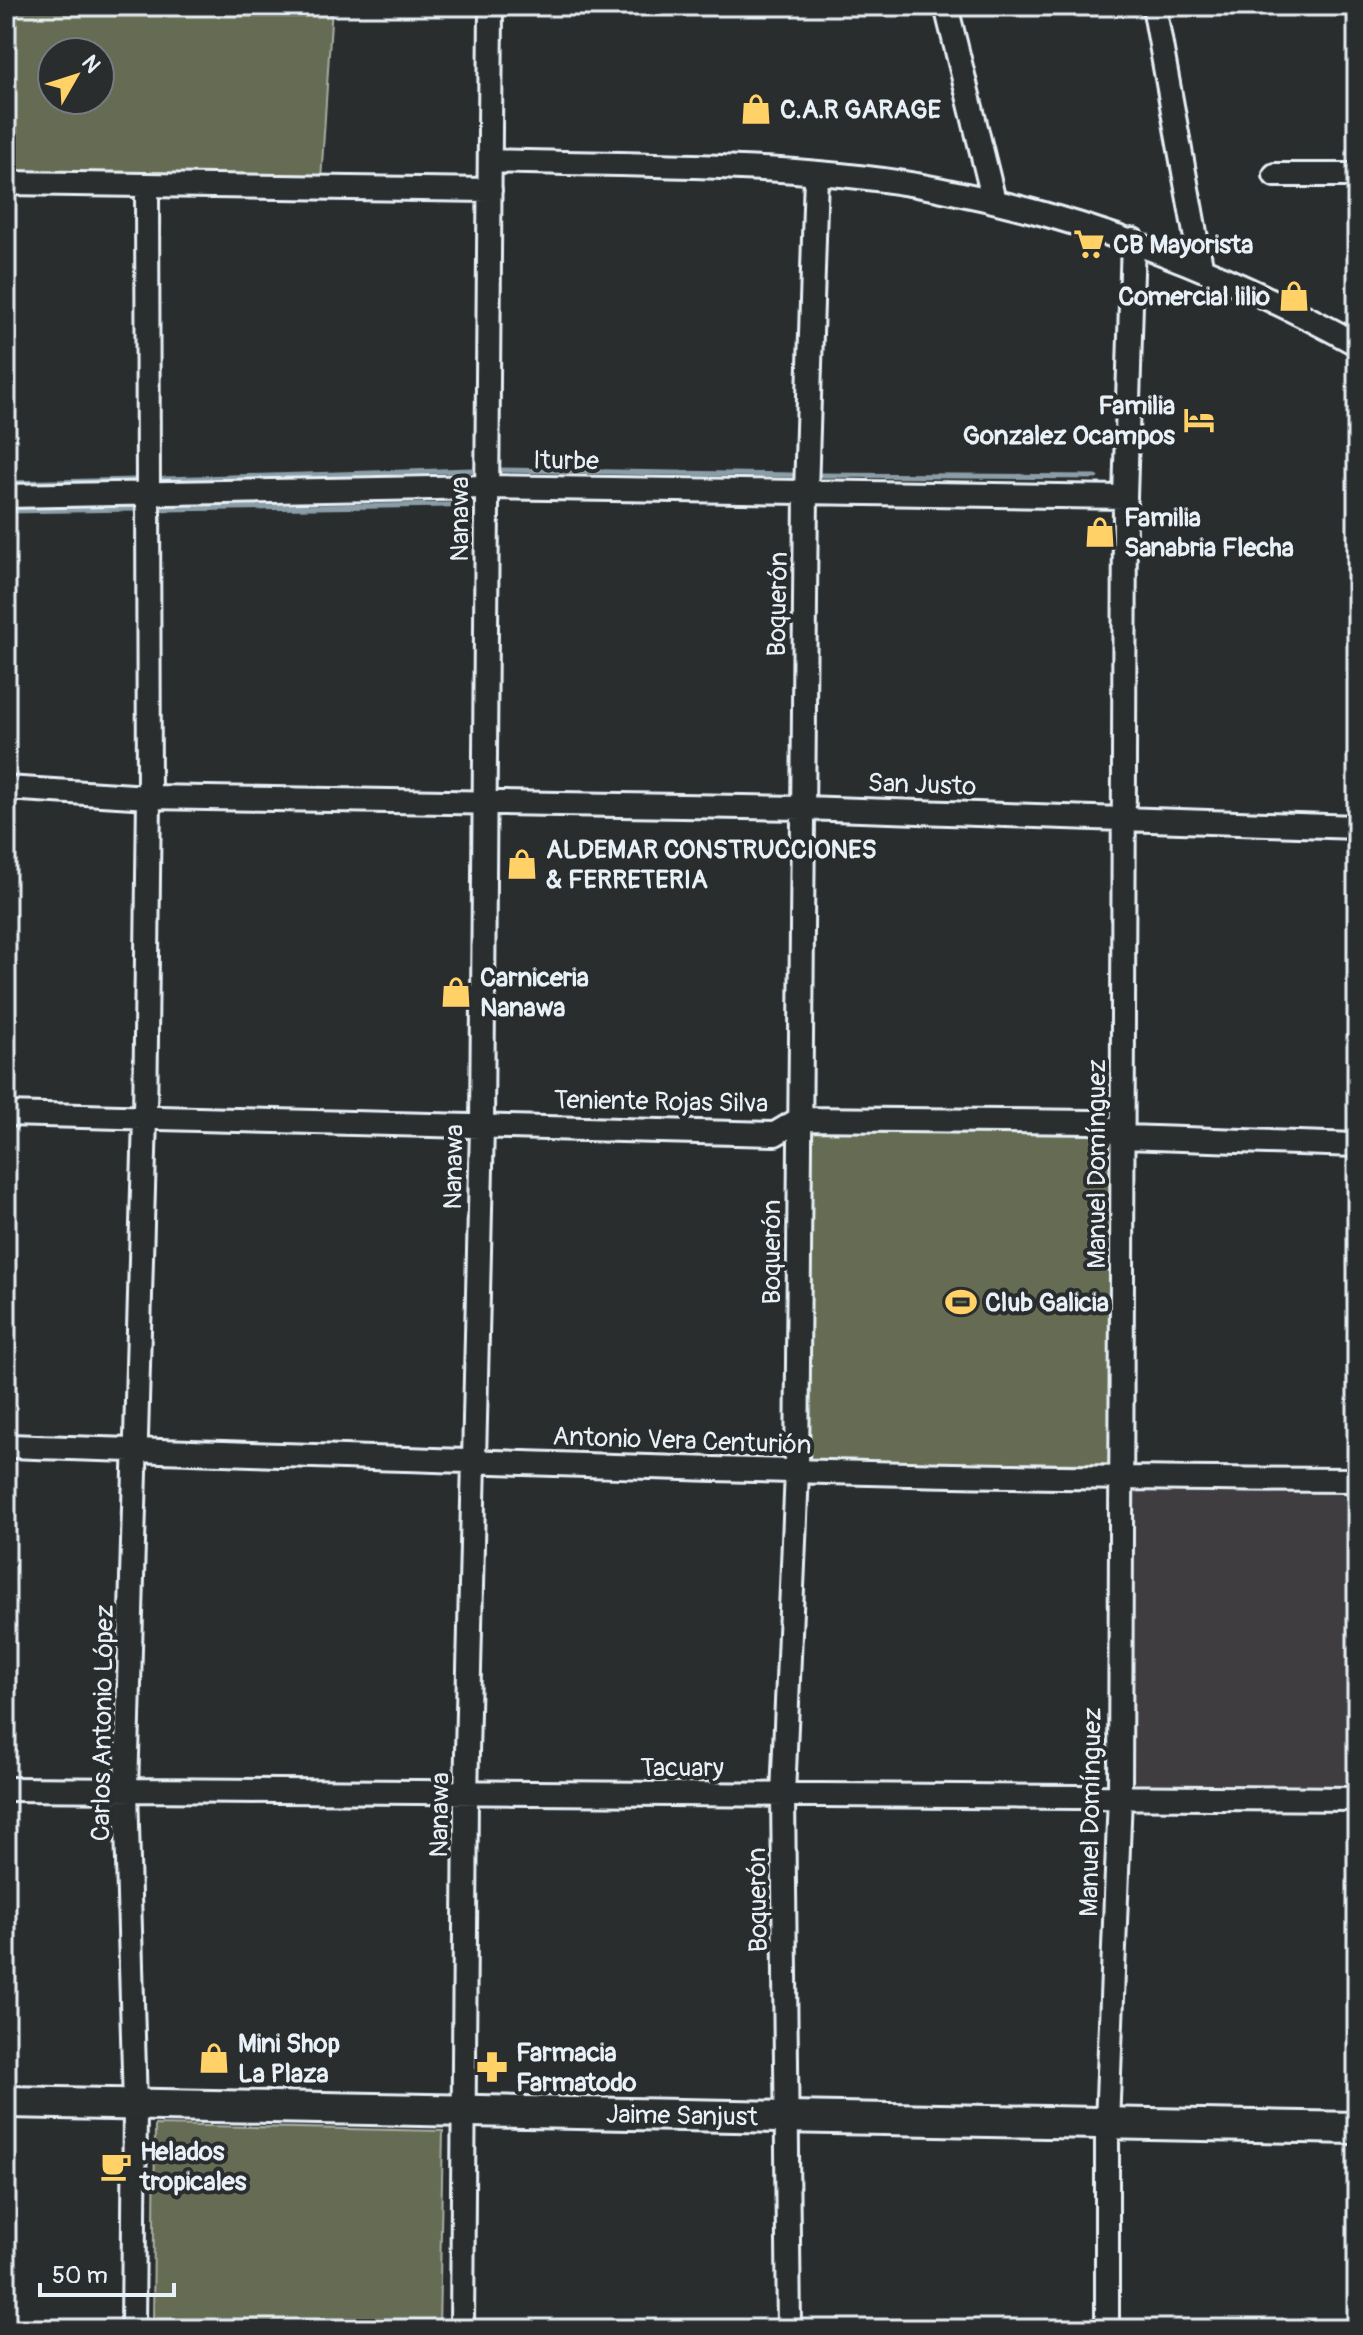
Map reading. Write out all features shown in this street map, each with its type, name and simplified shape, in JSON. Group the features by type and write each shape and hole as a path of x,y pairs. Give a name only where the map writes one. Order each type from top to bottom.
{"main road":[{"name":"Jaime Sanjust","path":"6,2102 466,2114 1357,2128"}],"street":[{"name":"Nanawa","path":"462,2329 466,1795 482,1126 491,6"},
{"path":"946,6 994,201"},
{"path":"1154,6 1201,266"},
{"path":"490,161 816,175 935,188 994,201 1133,240 1201,266 1357,344"},
{"name":"Boquerón","path":"789,2329 783,1795 797,1472 806,492 816,175"},
{"path":"1275,175 1357,175"},
{"path":"6,183 490,190"},
{"name":"Carlos Antonio López","path":"133,2329 135,2106 126,1790 145,1118 150,493 147,185"},
{"name":"Manuel Domínguez","path":"1107,2329 1107,2124 1120,1796 1125,1137 1125,497 1133,240"},
{"name":"Iturbe","path":"6,496 487,487 1125,497"},
{"name":"San Justo","path":"6,788 149,797 803,808 1357,827"},
{"name":"Teniente Rojas Silva","path":"6,1114 775,1134 800,1119 1093,1122 1125,1137 1357,1145"},
{"name":"Antonio Vera Centurión","path":"6,1446 797,1472 1357,1480"},
{"name":"Tacuary","path":"6,1789 466,1795 1357,1799"}],"shaded area":[{"path":"1130,1490 1357,1494 1357,1785 1127,1785"}],"green space":[{"path":"14,6 332,6 321,181 7,171"},
{"name":"Club Galicia","path":"811,1126 1092,1131 1116,1142 1112,1464 807,1462"},
{"path":"155,2125 443,2131 439,2329 153,2329"}],"waterway":[{"path":"164,479 473,470"},
{"path":"502,470 792,475"},
{"path":"821,475 1096,477"},
{"path":"6,483 135,480"},
{"path":"164,509 453,505"},
{"path":"6,511 135,509"}],"place":[{"name":"C.A.R GARAGE","path":"756,109"},
{"name":"CB Mayorista","path":"1089,244"},
{"name":"Comercial lilio","path":"1294,296"},
{"name":"Familia Gonzalez Ocampos","path":"1199,420"},
{"name":"Familia Sanabria Flecha","path":"1100,532"},
{"name":"ALDEMAR CONSTRUCCIONES & FERRETERIA","path":"522,864"},
{"name":"Carniceria Nanawa","path":"456,992"},
{"name":"Club Galicia","path":"961,1302"},
{"name":"Mini Shop La Plaza","path":"214,2058"},
{"name":"Farmacia Farmatodo","path":"492,2067"},
{"name":"Helados tropicales","path":"116,2166"}]}
